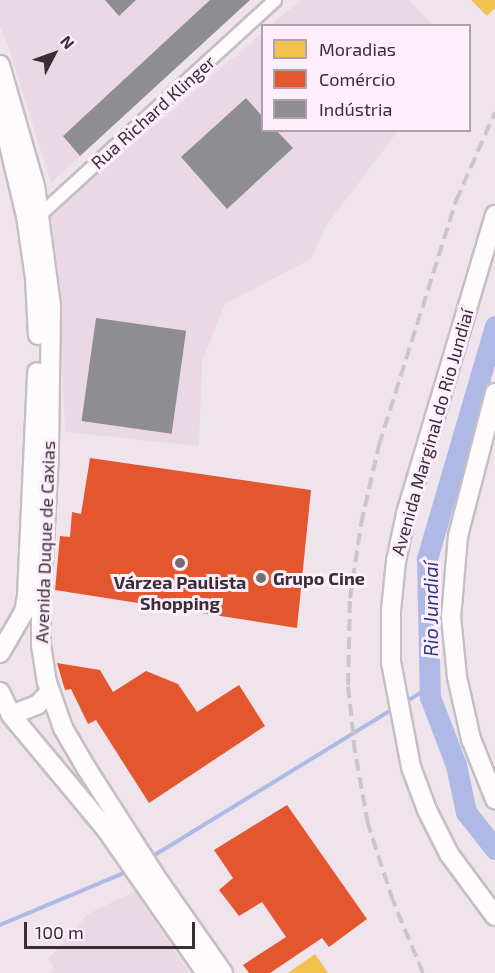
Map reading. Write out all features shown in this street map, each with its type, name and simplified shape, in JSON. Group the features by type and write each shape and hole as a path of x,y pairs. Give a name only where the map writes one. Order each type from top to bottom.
{"main road":[{"name":"Avenida Duque de Caxias","path":"0,65 20,131 33,215 51,306 49,454 41,645 50,692 63,728 87,769 160,883 223,973"},
{"name":"Avenida Duque de Caxias","path":"0,107 33,215 38,315 35,453 27,596 24,612 4,647"},
{"name":"Avenida Marginal do Rio Jundiaí","path":"495,215 406,514 396,561 391,610 391,662 411,767 427,810 449,854 495,916"},
{"path":"495,393 458,536 452,617 457,677 471,739 495,799"},
{"path":"4,647 20,637 41,645"},
{"path":"0,692 5,715 106,829 206,973"},
{"path":"5,715 37,705 50,692"}],"street":[{"name":"Rua Richard Klinger","path":"33,215 274,0"}],"shaded area":[{"path":"0,0 250,0 51,183 8,45 0,27"},
{"path":"301,0 409,0 431,24 272,24"},
{"path":"261,34 261,132 397,132 326,226 311,259 225,304 202,361 199,446 65,432 60,287 51,215"},
{"path":"135,891 189,973 48,973 55,970 48,959 88,914"}],"building: Moradias":[{"path":"471,0 495,0 495,8 487,16"},
{"path":"315,954 328,973 288,973"}],"building: Comércio":[{"name":"Várzea Paulista Shopping","path":"90,458 311,490 297,628 55,590 60,536 70,537 72,512 81,514"},
{"path":"57,663 100,670 113,692 146,671 178,684 197,712 239,685 265,726 149,803 96,720 88,724 71,689 65,690"},
{"path":"287,805 367,919 329,947 322,938 270,973 249,973 243,965 286,937 262,902 239,916 219,890 233,878 214,850"}],"building: Indústria":[{"path":"105,0 136,0 119,16"},
{"path":"210,0 250,0 80,156 63,136"},
{"path":"246,98 261,115 261,132 278,132 293,148 227,209 181,157"},
{"path":"96,318 186,331 172,434 82,421"}],"waterway":[{"name":"Rio Jundiaí","path":"495,326 427,559 430,697 456,765 466,812 495,849"},
{"path":"407,701 430,687"},
{"path":"153,856 388,712"},
{"path":"0,925 124,873"}],"railway":[{"path":"423,973 393,901 368,824 355,752 348,685 350,598 361,524 379,445 456,201 495,112"}],"place":[{"name":"Várzea Paulista Shopping","path":"180,563"},
{"name":"Grupo Cine","path":"261,578"}]}
